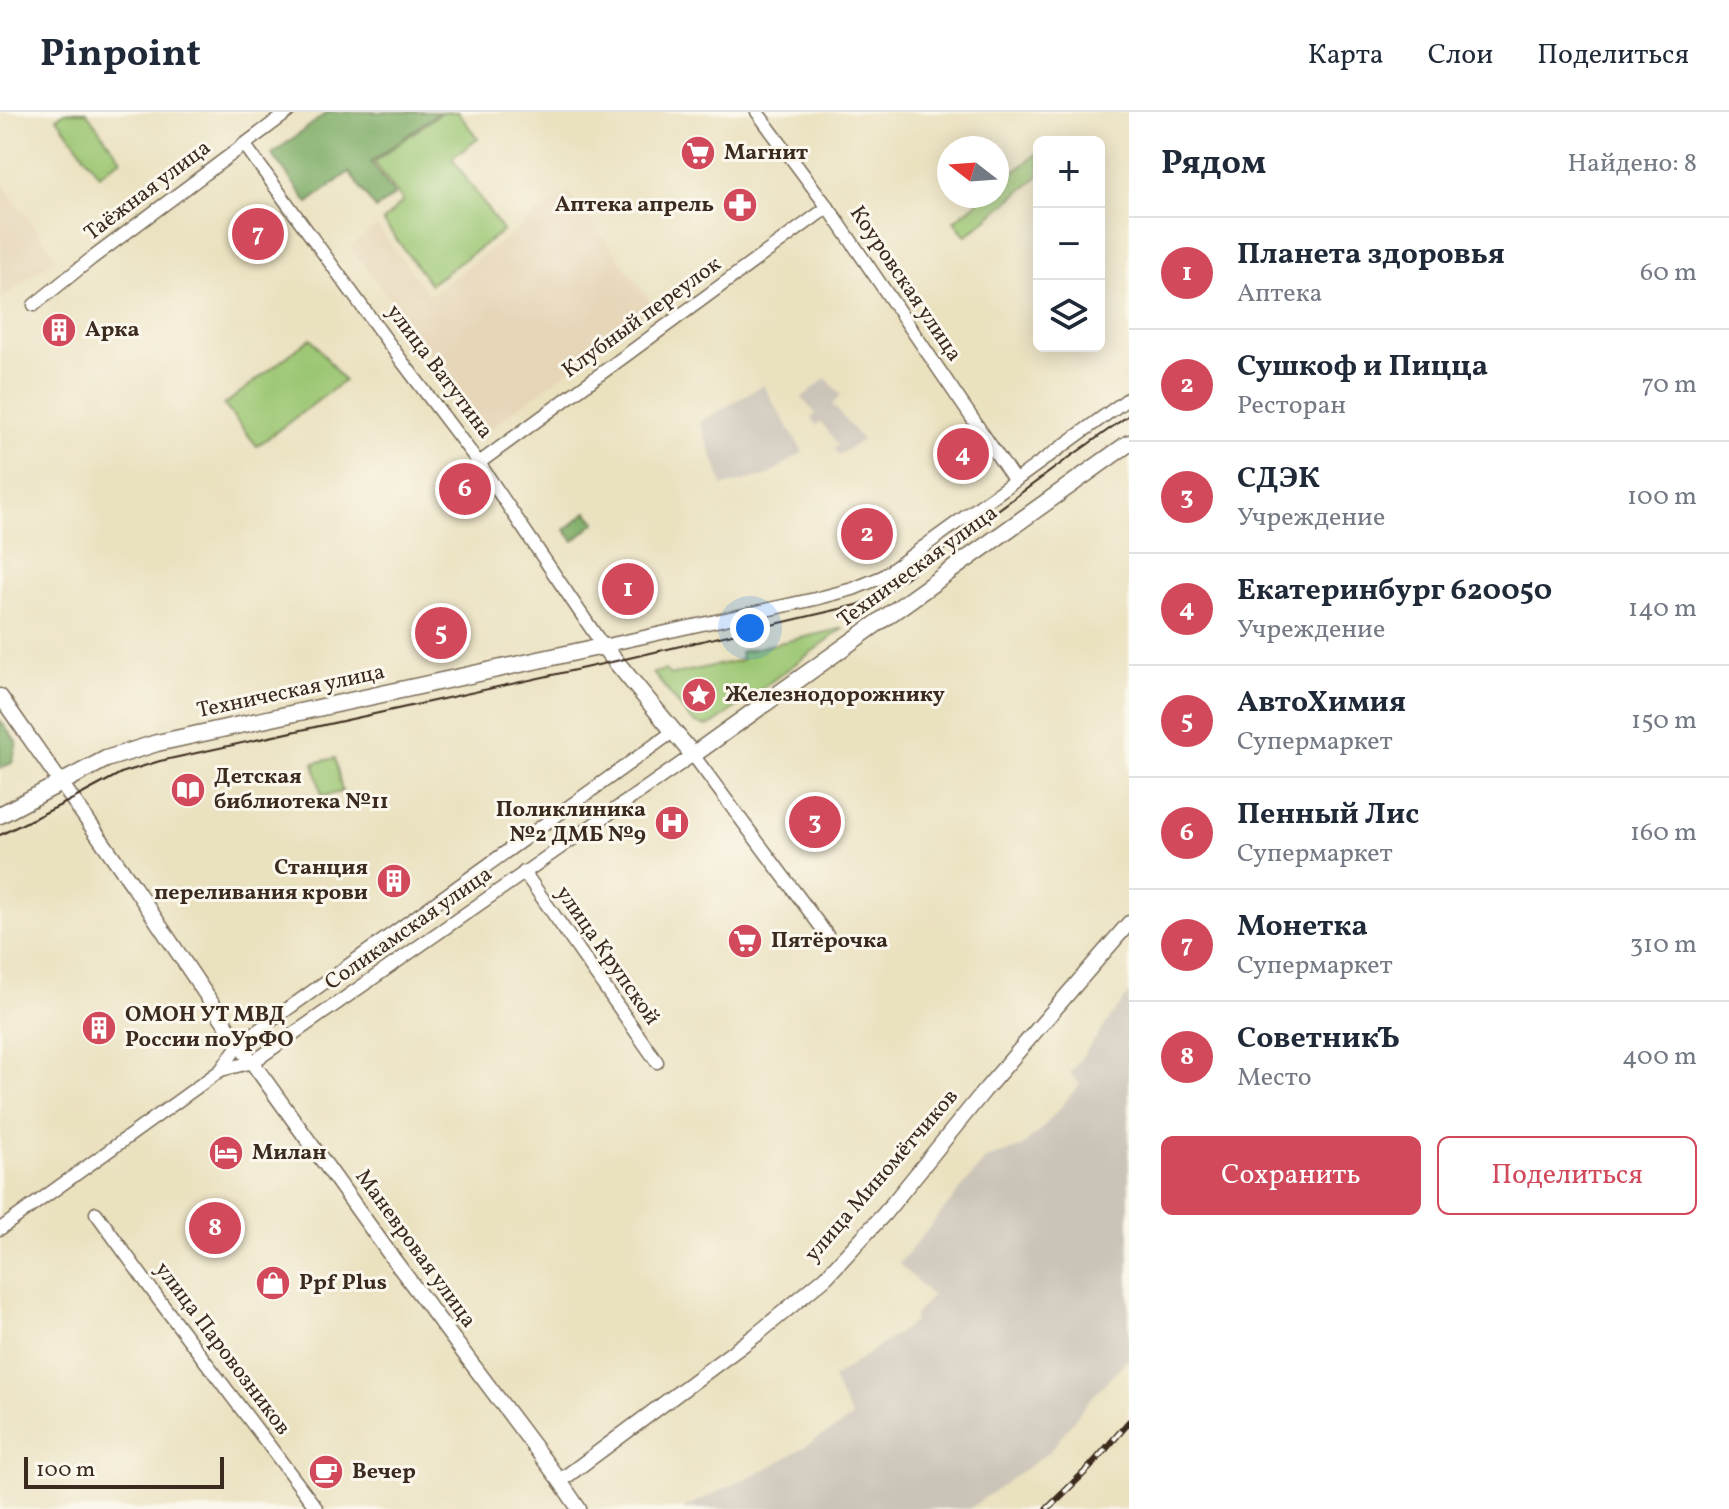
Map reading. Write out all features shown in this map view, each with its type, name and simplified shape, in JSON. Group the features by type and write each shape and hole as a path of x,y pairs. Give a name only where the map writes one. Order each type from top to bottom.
{"main road":[{"name":"Техническая улица","path":"693,755 1129,443"},
{"name":"Техническая улица","path":"0,815 106,759 157,743 603,646"},
{"name":"улица Ватутина","path":"603,646 693,755"}],"street":[{"name":"Таёжная улица","path":"34,305 288,112"},
{"name":"Коуровская улица","path":"757,112 828,207 1015,481"},
{"name":"улица Ватутина","path":"244,144 479,463 603,646"},
{"name":"Клубный переулок","path":"479,463 828,207"},
{"path":"603,646 815,599 882,577 1129,398"},
{"name":"Маневровая улица","path":"0,696 239,1044 579,1509"},
{"name":"Соликамская улица","path":"0,1229 221,1070 239,1044 674,731"},
{"name":"улица Ватутина","path":"693,755 827,935"},
{"name":"Соликамская улица","path":"221,1070 253,1062 693,755"},
{"name":"улица Крупской","path":"524,872 657,1062"},
{"name":"улица Миномётчиков","path":"560,1481 756,1335 826,1277 885,1213 984,1091 1129,923"},
{"name":"улица Паровозников","path":"96,1213 317,1509"}],"shaded area":[{"path":"0,180 57,257 0,300"},
{"path":"569,191 655,307 486,431 350,246 377,226 429,295"},
{"path":"826,378 841,396 832,404 862,440 839,455 834,448 838,445 821,422 816,425 811,418 816,414 802,398"},
{"path":"763,385 803,452 768,475 723,486 700,422"},
{"path":"1129,993 1129,1358 1089,1400 1049,1452 969,1509 682,1509 774,1465 852,1418 833,1378 914,1322 915,1314 932,1296 899,1264 986,1159 1020,1148 1041,1130 1080,1084 1070,1073"}],"green space":[{"path":"64,112 86,112 121,159 99,175 57,118"},
{"path":"328,112 439,112 371,162 395,195 376,209 349,172 308,203 272,154"},
{"path":"442,112 458,112 478,139 452,158 503,231 430,284 383,221 403,201 374,162"},
{"path":"1033,157 1033,181 1009,201 1009,176"},
{"path":"970,208 1000,208 966,236 954,221"},
{"path":"311,338 344,381 257,446 224,405"},
{"path":"587,512 596,522 574,541 565,530"},
{"path":"844,628 712,725 701,725 691,720 653,673 665,670 670,675 742,660 740,652"},
{"path":"0,720 17,743 12,763 0,768"},
{"path":"335,758 342,792 322,796 314,763"}],"tram line":[{"path":"0,835 121,773 160,761 857,605 881,596 1129,415"}],"railway":[{"path":"1047,1509 1090,1467 1129,1422"}],"place":[{"name":"Магнит","path":"698,153"},
{"name":"Аптека апрель","path":"740,205"},
{"name":"Монетка","path":"258,234"},
{"name":"Арка","path":"59,330"},
{"name":"Екатеринбург 620050","path":"963,454"},
{"name":"Пенный Лис","path":"465,489"},
{"name":"Сушкоф и Пицца","path":"867,534"},
{"name":"Планета здоровья","path":"628,589"},
{"name":"АвтоХимия","path":"441,633"},
{"name":"Железнодорожнику","path":"699,695"},
{"name":"Детская библиотека №11","path":"188,790"},
{"name":"СДЭК","path":"815,822"},
{"name":"Поликлиника №2 ДМБ №9","path":"672,823"},
{"name":"Станция переливания крови","path":"394,881"},
{"name":"Пятёрочка","path":"745,941"},
{"name":"ОМОН УТ МВД России поУрФО","path":"99,1028"},
{"name":"Милан","path":"226,1153"},
{"name":"СоветникЪ","path":"215,1228"},
{"name":"Ppf Plus","path":"273,1283"},
{"name":"Вечер","path":"326,1472"}]}
